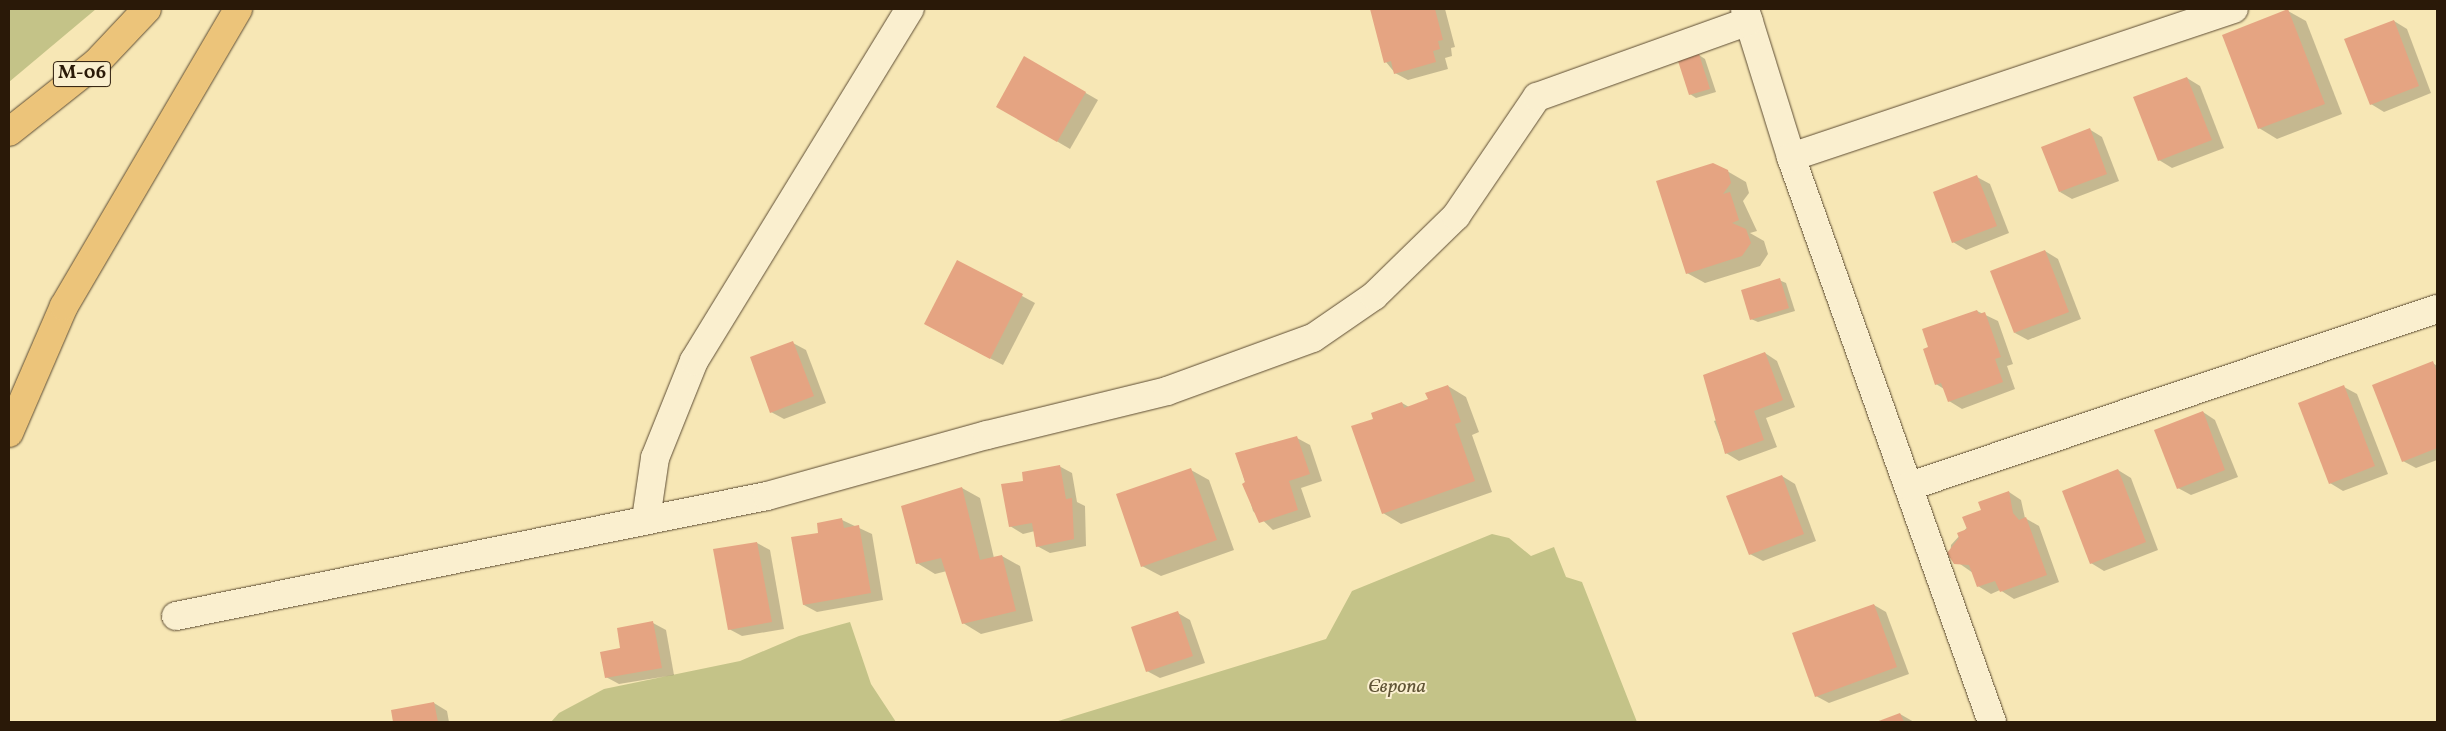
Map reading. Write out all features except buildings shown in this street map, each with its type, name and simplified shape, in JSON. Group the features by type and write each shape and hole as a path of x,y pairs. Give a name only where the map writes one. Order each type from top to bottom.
{"highway":[{"name":"М-06","path":"9,132 96,63 147,9"},
{"path":"9,433 64,306 238,9"}],"street":[{"path":"646,519 655,458 694,362 910,9"},
{"path":"1791,157 2234,9"},
{"path":"176,616 646,519 767,496 987,435 1166,391 1313,338 1374,296 1456,216 1537,97 1747,15 1791,157 1910,486 1992,722"},
{"path":"1910,486 2437,309"}],"green space":[{"path":"9,9 96,9 9,82"},
{"name":"Європа","path":"1492,534 1509,538 1531,556 1554,547 1566,577 1582,582 1637,722 1055,722 1326,639 1352,591"},
{"path":"850,622 871,684 896,722 551,722 559,713 604,689 740,661 799,636"}]}
